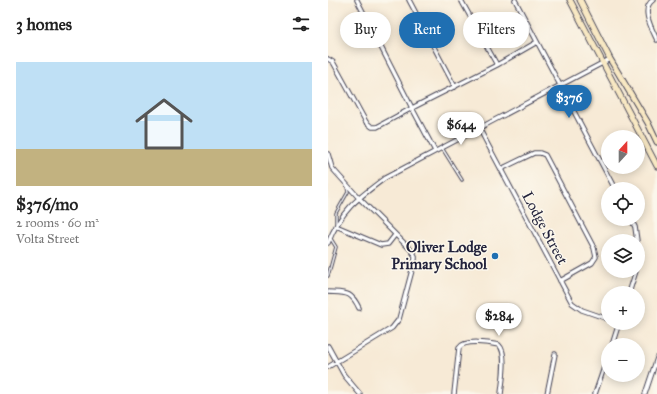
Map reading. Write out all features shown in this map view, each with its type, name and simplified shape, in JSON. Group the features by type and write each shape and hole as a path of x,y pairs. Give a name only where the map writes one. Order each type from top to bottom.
{"street":[{"path":"357,0 435,151"},
{"path":"409,0 455,87"},
{"path":"461,0 497,65"},
{"path":"515,0 611,182"},
{"path":"570,0 657,166"},
{"path":"580,0 610,59 648,123 657,142"},
{"path":"653,0 647,6 646,12 657,40"},
{"path":"328,59 333,62 369,125 377,127 497,65 537,42"},
{"path":"328,243 336,226 358,197 385,178 610,59"},
{"name":"Lodge Street","path":"479,128 572,303 576,307 601,316"},
{"path":"501,169 534,153 540,153 545,155 561,185 594,248 596,256 592,263 560,281"},
{"path":"328,154 330,168 414,256 399,319 392,328 328,367"},
{"path":"336,226 381,246 388,244 395,235"},
{"path":"328,292 348,293 355,299 359,308"},
{"path":"454,394 460,345 479,343 499,345 503,349 503,378 501,394"},
{"path":"328,346 336,363 360,394"},
{"path":"547,394 555,354"},
{"path":"645,394 657,358"},
{"path":"595,394 601,376"}],"lane":[{"path":"442,148 462,180"},
{"path":"336,226 336,213 348,192 347,185"},
{"path":"328,276 336,247 330,237"}],"place":[{"name":"Oliver Lodge Primary School","path":"495,256"}]}
